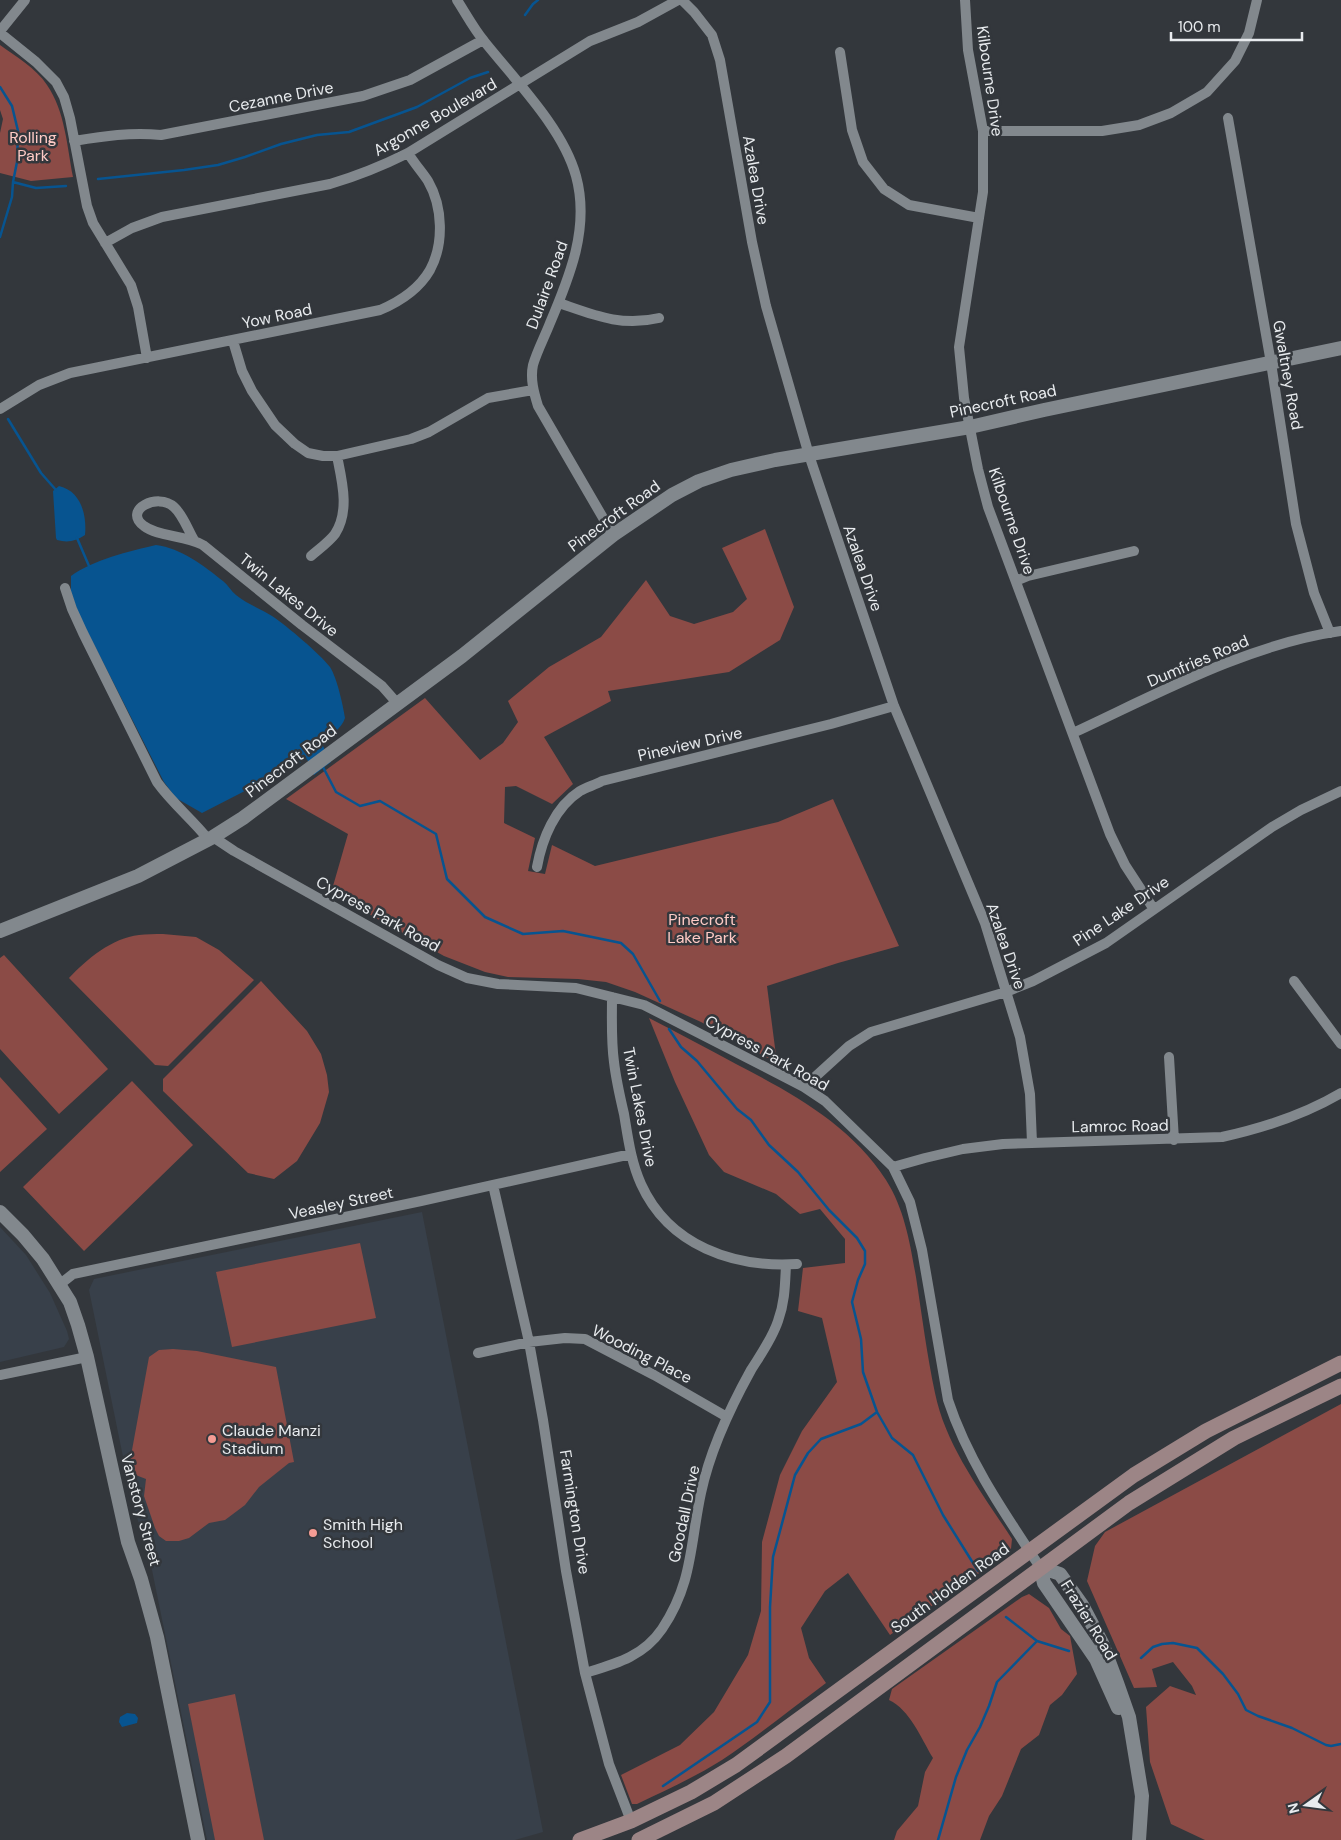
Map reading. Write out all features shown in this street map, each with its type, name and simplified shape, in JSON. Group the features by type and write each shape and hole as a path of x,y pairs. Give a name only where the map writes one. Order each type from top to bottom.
{"main road":[{"name":"South Holden Road","path":"580,1840 631,1822 690,1792 736,1764 1134,1475 1165,1455 1255,1405 1341,1363"},
{"path":"639,1840 714,1804 786,1756 1129,1503 1234,1438 1341,1386"}],"street":[{"path":"25,0 0,32 36,62 56,82 64,97 70,118 87,206 93,223 131,285 138,307 147,358"},
{"name":"Dulaire Road","path":"457,0 483,40 554,129 567,150 576,177 580,205 580,236 575,260 533,366 533,390 538,406 613,535"},
{"name":"Argonne Boulevard","path":"105,242 132,228 162,217 330,184 355,177 408,154 590,41 638,22 680,0"},
{"name":"Azalea Drive","path":"680,0 694,12 712,34 720,60 752,242 766,306 809,455 894,706 985,923 1020,1037 1030,1094 1032,1143"},
{"name":"Kilbourne Drive","path":"965,0 968,50 983,131 983,192 959,347 964,398 970,427 988,507 1118,852 1153,908"},
{"path":"983,131 1102,131 1139,125 1171,113 1206,92 1234,61 1249,33 1257,0"},
{"name":"Cezanne Drive","path":"74,141 118,134 161,135 363,96 410,80 483,40"},
{"path":"840,52 852,130 863,162 884,189 909,205 979,218"},
{"name":"Gwaltney Road","path":"1228,118 1271,363 1296,524 1314,593 1330,633"},
{"name":"Yow Road","path":"0,408 39,385 70,373 380,310 399,302 417,286 430,270 440,238 439,211 429,182 408,154"},
{"path":"559,303 609,320 646,322 659,318"},
{"path":"233,341 242,371 252,391 275,425 295,444 308,453 323,456 337,456 411,439 429,432 488,398 533,390"},
{"name":"Pinecroft Road","path":"0,932 138,876 211,838 243,818 462,656 613,535 672,495 699,481 731,470 775,460 970,427 1341,348"},
{"path":"311,556 334,535 343,518 343,500 337,456"},
{"name":"Twin Lakes Drive","path":"194,540 174,506 156,501 140,507 137,514 143,526 194,540 203,545 302,625 382,686 397,703"},
{"path":"1016,581 1028,576 1134,551"},
{"path":"65,588 83,633 157,782 173,803 211,838"},
{"name":"Dumfries Road","path":"1073,733 1212,670 1268,647 1305,637 1341,631"},
{"name":"Pineview Drive","path":"536,868 545,837 565,804 580,791 602,781 732,750 894,706"},
{"name":"Pine Lake Drive","path":"804,1087 849,1046 871,1032 1006,992 1106,943 1153,908 1272,827 1300,810 1341,791"},
{"name":"Cypress Park Road","path":"211,838 430,960 467,978 498,984 576,988 644,1005 804,1087 825,1101 893,1167 910,1202 922,1250 948,1400 954,1419 966,1448 982,1476 1040,1567"},
{"path":"1294,981 1341,1044"},
{"name":"Twin Lakes Drive","path":"612,997 611,1034 614,1063 631,1154 641,1184 652,1206 668,1225 688,1240 712,1252 759,1262 786,1265 797,1264"},
{"path":"1169,1058 1174,1140"},
{"name":"Lamroc Road","path":"893,1167 962,1149 1032,1143 1222,1137 1255,1130 1314,1108 1341,1093"},
{"name":"Veasley Street","path":"59,1285 73,1274 631,1154"},
{"name":"Farmington Drive","path":"493,1185 529,1342 566,1571 585,1673 609,1764 639,1840"},
{"name":"Vanstory Street","path":"0,1212 28,1241 43,1260 70,1302 87,1357 123,1523 157,1637 198,1840"},
{"name":"Goodall Drive","path":"585,1673 621,1662 643,1649 660,1631 675,1609 685,1584 701,1492 719,1436 751,1370 767,1347 778,1321 785,1297 786,1265"},
{"name":"Wooding Place","path":"478,1353 529,1342 565,1338 585,1339 661,1379 727,1417"},
{"path":"0,1375 87,1357"},
{"name":"Frazier Road","path":"1040,1567 1044,1583 1096,1659 1132,1740"},
{"name":"Frazier Road","path":"1040,1567 1060,1574 1082,1605 1102,1643 1117,1683 1129,1717 1142,1796 1139,1840"}],"shaded area":[{"name":"Smith High School","path":"422,1212 543,1832 515,1840 207,1840 152,1570 131,1496 89,1290 94,1279"},
{"path":"0,1227 26,1255 50,1293 67,1331 69,1339 64,1347 0,1362"}],"green space":[{"name":"Rolling Park","path":"0,45 37,73 53,95 62,117 73,177 31,181 0,173 0,133 3,119 0,110"},
{"name":"Pinecroft Lake Park","path":"765,529 794,607 780,640 729,672 608,691 611,701 544,737 573,784 552,804 516,786 505,787 504,823 535,838 528,871 545,874 552,845 595,866 778,822 833,799 899,946 767,986 777,1063 701,1022 635,992 606,982 578,979 508,977 485,972 444,956 331,893 348,834 286,799 425,698 480,760 503,743 518,722 508,701 549,667 601,637 646,580 670,616 694,624 733,612 747,599 722,548"},
{"path":"163,934 196,937 219,950 254,980 168,1066 155,1065 69,978 92,957 119,940 139,935"},
{"path":"4,955 108,1069 59,1114 0,1049 0,958"},
{"path":"261,981 307,1031 321,1054 327,1075 329,1092 320,1123 297,1161 274,1179 248,1173 163,1091 163,1079"},
{"path":"649,1018 778,1087 819,1112 856,1143 872,1160 886,1180 898,1203 909,1240 940,1413 967,1469 1012,1539 1011,1549 890,1635 848,1573 825,1591 801,1628 809,1658 826,1683 722,1760 670,1788 637,1804 632,1804 621,1775 680,1745 714,1712 748,1655 761,1611 762,1542 780,1475 802,1431 837,1382 822,1318 798,1311 803,1268 845,1263 845,1239 820,1209 800,1214 776,1194 724,1172 709,1155 675,1082"},
{"path":"0,1077 47,1129 0,1172"},
{"path":"132,1081 193,1145 84,1251 23,1187"},
{"path":"360,1243 376,1318 232,1347 216,1272"},
{"name":"Claude Manzi Stadium","path":"159,1350 197,1351 276,1367 294,1462 289,1463 259,1487 245,1505 225,1520 209,1523 189,1538 179,1541 166,1541 159,1536 155,1528 144,1496 146,1479 128,1472 149,1357"},
{"path":"1341,1404 1341,1840 1205,1840 1171,1824 1150,1762 1146,1707 1170,1686 1196,1695 1192,1686 1173,1662 1152,1669 1157,1687 1134,1688 1087,1581 1095,1546 1105,1532"},
{"path":"1029,1594 1049,1608 1061,1629 1070,1636 1077,1674 1062,1695 1050,1705 1039,1735 1021,1749 1002,1796 989,1816 980,1840 894,1840 897,1831 918,1806 925,1772 933,1758 909,1717 889,1700 892,1689 1022,1597"},
{"path":"235,1694 264,1840 215,1840 188,1704"}],"water":[{"path":"59,486 73,493 81,505 85,520 85,535 75,540 65,541 57,540 56,538 53,491"},
{"path":"156,545 174,550 200,564 223,581 240,598 286,626 330,667 337,685 345,718 338,729 321,742 331,762 314,775 307,759 202,813 176,798 164,782 79,615 71,592 71,576 80,570 112,557"},
{"path":"127,1713 135,1714 138,1718 137,1723 122,1727 119,1722 120,1717"}],"waterway":[{"path":"525,15 538,0"},
{"path":"98,179 218,165 281,144 317,135 349,132 417,107 470,78 488,72"},
{"path":"0,87 12,106 18,131 17,162 12,197 0,237"},
{"path":"13,182 36,188 66,186"},
{"path":"8,419 41,473 56,490"},
{"path":"77,538 90,567"},
{"path":"323,767 336,792 360,806 380,801 436,834 447,879 485,917 523,934 563,931 621,943 633,954 660,1001"},
{"path":"669,1029 681,1047 697,1061 737,1109 751,1120 769,1145 798,1172 829,1210 857,1238 865,1251 865,1264 852,1302 861,1339 863,1372 877,1412 892,1438 913,1455 943,1515 978,1571"},
{"path":"663,1786 757,1722 770,1702 770,1607 773,1557 795,1475 808,1453 821,1439 861,1424 877,1412"},
{"path":"1006,1617 1037,1641 1069,1651"},
{"path":"938,1840 956,1777 967,1750 980,1727 997,1682 1037,1641"},
{"path":"1141,1658 1153,1647 1162,1644 1173,1643 1197,1648 1223,1674 1238,1694 1246,1710 1292,1728 1326,1745 1341,1744"}],"place":[{"name":"Claude Manzi Stadium","path":"212,1439"},
{"name":"Smith High School","path":"313,1533"}]}
